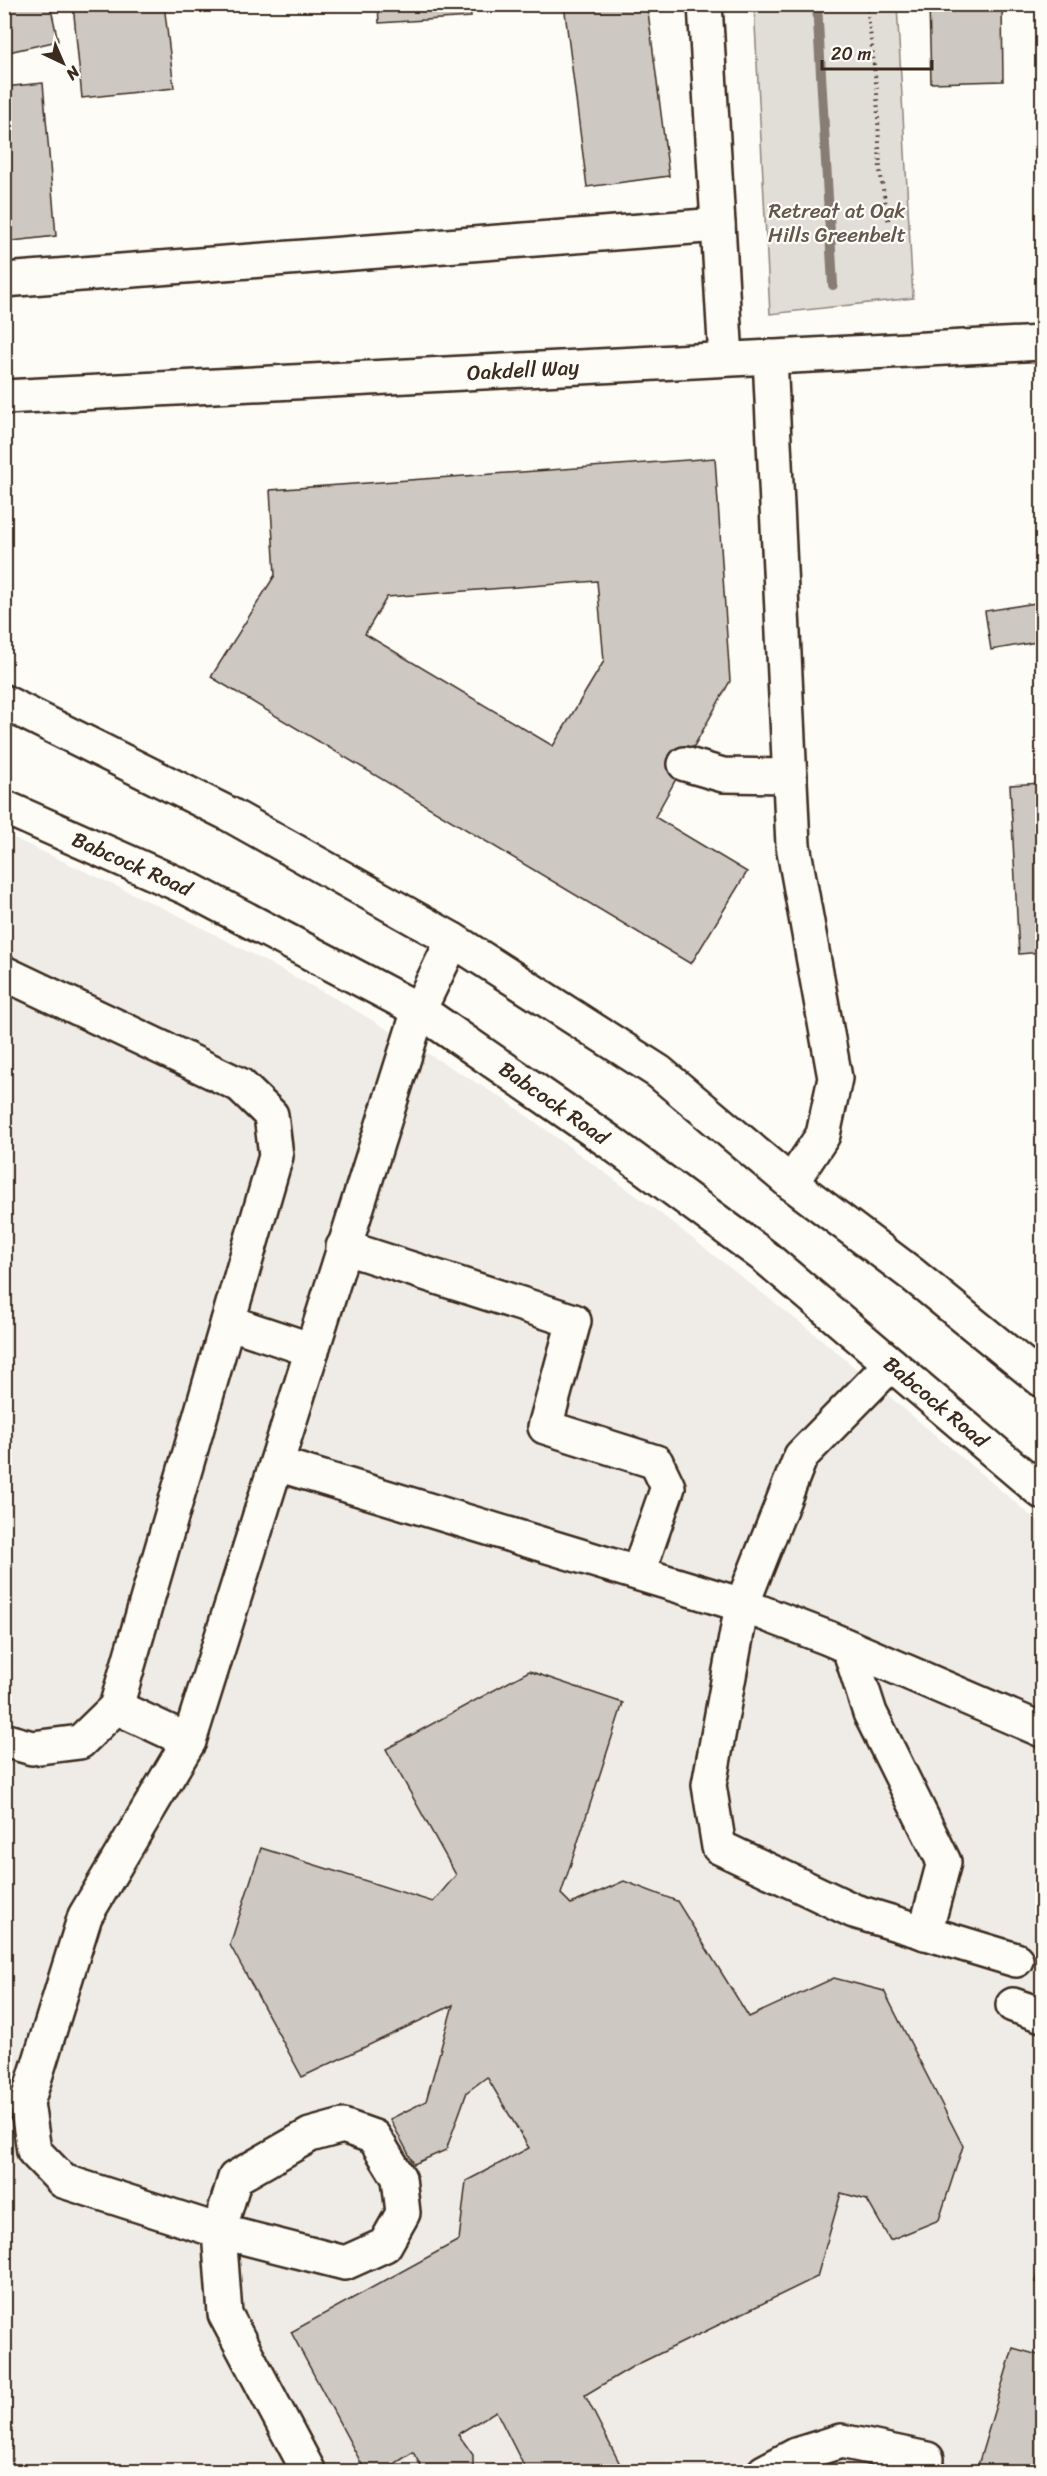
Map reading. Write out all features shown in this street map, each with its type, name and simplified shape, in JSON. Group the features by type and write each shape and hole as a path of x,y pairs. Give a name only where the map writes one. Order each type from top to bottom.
{"main road":[{"path":"705,4 726,359"},
{"path":"4,280 718,225"},
{"name":"Oakdell Way","path":"4,397 1042,343"},
{"path":"770,357 793,845 835,1078 823,1135 791,1183"},
{"path":"4,702 227,813 453,940 660,1072 791,1183 913,1275 1042,1380"},
{"path":"685,764 723,775 790,776"},
{"name":"Babcock Road","path":"4,807 187,888 419,1010 610,1142 735,1235 1042,1492"},
{"path":"309,2472 225,2314 219,2232 235,2178 310,2135 344,2126 374,2137 399,2178 404,2213 385,2245 345,2264 219,2232 63,2181 34,2151 27,2103 85,1916 189,1741 419,1010 453,940"},
{"path":"4,973 240,1085 271,1115 276,1155 116,1707 80,1742 32,1748 4,1740"},
{"path":"343,1247 574,1321 545,1427 656,1462 668,1488 638,1573"},
{"path":"228,1322 312,1350"},
{"path":"891,1364 801,1456 742,1605 709,1785 719,1847 854,1911 1016,1960"},
{"path":"277,1464 742,1605 1042,1730"},
{"path":"849,1648 870,1713 944,1862 925,1933"},
{"path":"116,1707 189,1741"},
{"path":"764,2472 796,2455 841,2442 927,2459"}],"path":[{"path":"867,4 877,92 880,171 889,224"}],"shaded area":[{"path":"5,834 178,915 340,1001 505,1100 652,1207 821,1339 1042,1525 1042,2471 5,2472"}],"green space":[{"name":"Retreat at Oak Hills Greenbelt","path":"754,5 897,5 913,298 770,314"}],"building":[{"path":"4,4 50,4 58,41 4,53"},
{"path":"73,4 164,4 174,88 82,98"},
{"path":"378,4 470,4 471,17 379,23"},
{"path":"564,4 647,4 669,176 587,187"},
{"path":"929,4 1002,4 1003,81 931,83"},
{"path":"43,83 56,236 4,242 4,87"},
{"path":"715,458 730,681 655,817 747,872 691,964 211,677 275,575 270,490","holes":["597,581 604,661 553,746 365,634 387,597"]},
{"path":"1042,602 1042,641 991,650 985,611"},
{"path":"1042,783 1042,952 1019,954 1010,785"},
{"path":"529,1671 623,1703 561,1894 571,1904 624,1881 677,1901 749,2017 834,1978 884,1991 963,2146 939,2220 890,2240 867,2200 841,2193 817,2277 632,2367 585,2395 624,2472 527,2472 496,2411 458,2434 473,2455 473,2472 424,2472 413,2452 382,2472 366,2472 291,2332 459,2240 466,2181 529,2148 487,2077 467,2092 446,2150 414,2164 390,2119 426,2101 453,2005 302,2077 230,1945 261,1848 433,1902 456,1875 386,1749"},
{"path":"1042,2256 1042,2285 1035,2282"},
{"path":"1013,2348 1042,2356 1042,2472 976,2472"}],"waterway":[{"path":"817,4 833,285"}]}
